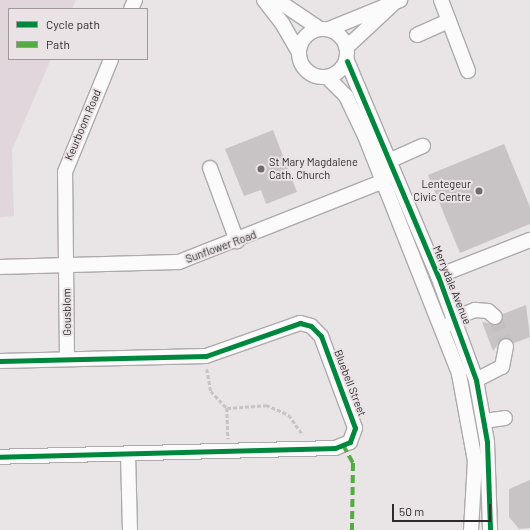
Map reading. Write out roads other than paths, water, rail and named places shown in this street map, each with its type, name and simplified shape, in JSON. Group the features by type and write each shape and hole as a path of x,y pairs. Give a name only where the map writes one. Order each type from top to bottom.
{"street":[{"path":"264,0 282,23 299,53 307,72 327,77 346,96 384,181 444,333 461,379 472,433 475,478 471,530"},
{"path":"277,0 325,29 341,36 347,54"},
{"path":"442,0 468,71"},
{"path":"299,53 303,39 398,1"},
{"path":"327,77 339,72 347,54 398,1"},
{"path":"418,35 449,21"},
{"name":"Merrydale Avenue","path":"347,54 455,318 476,380 484,421 490,530"},
{"name":"Keurboom Road","path":"66,265 66,164 110,60"},
{"path":"391,160 423,146"},
{"path":"210,168 237,241"},
{"name":"Sunflower Road","path":"0,267 179,262 237,241 384,181"},
{"path":"438,276 530,240"},
{"name":"Gousblom","path":"66,265 67,359"},
{"path":"444,333 455,318 481,310 495,317"},
{"name":"Bluebell Street","path":"0,361 206,356 295,323 317,330 352,410 355,428 353,437 343,445 308,449 0,457"},
{"path":"476,380 502,367 506,346"},
{"path":"484,421 505,418"},
{"path":"128,454 130,530"}],"tunnel":[{"path":"495,317 506,346"}],"place":[{"name":"St Mary Magdalene Cath. Church","path":"261,169"},
{"name":"Lentegeur Civic Centre","path":"479,191"}]}
